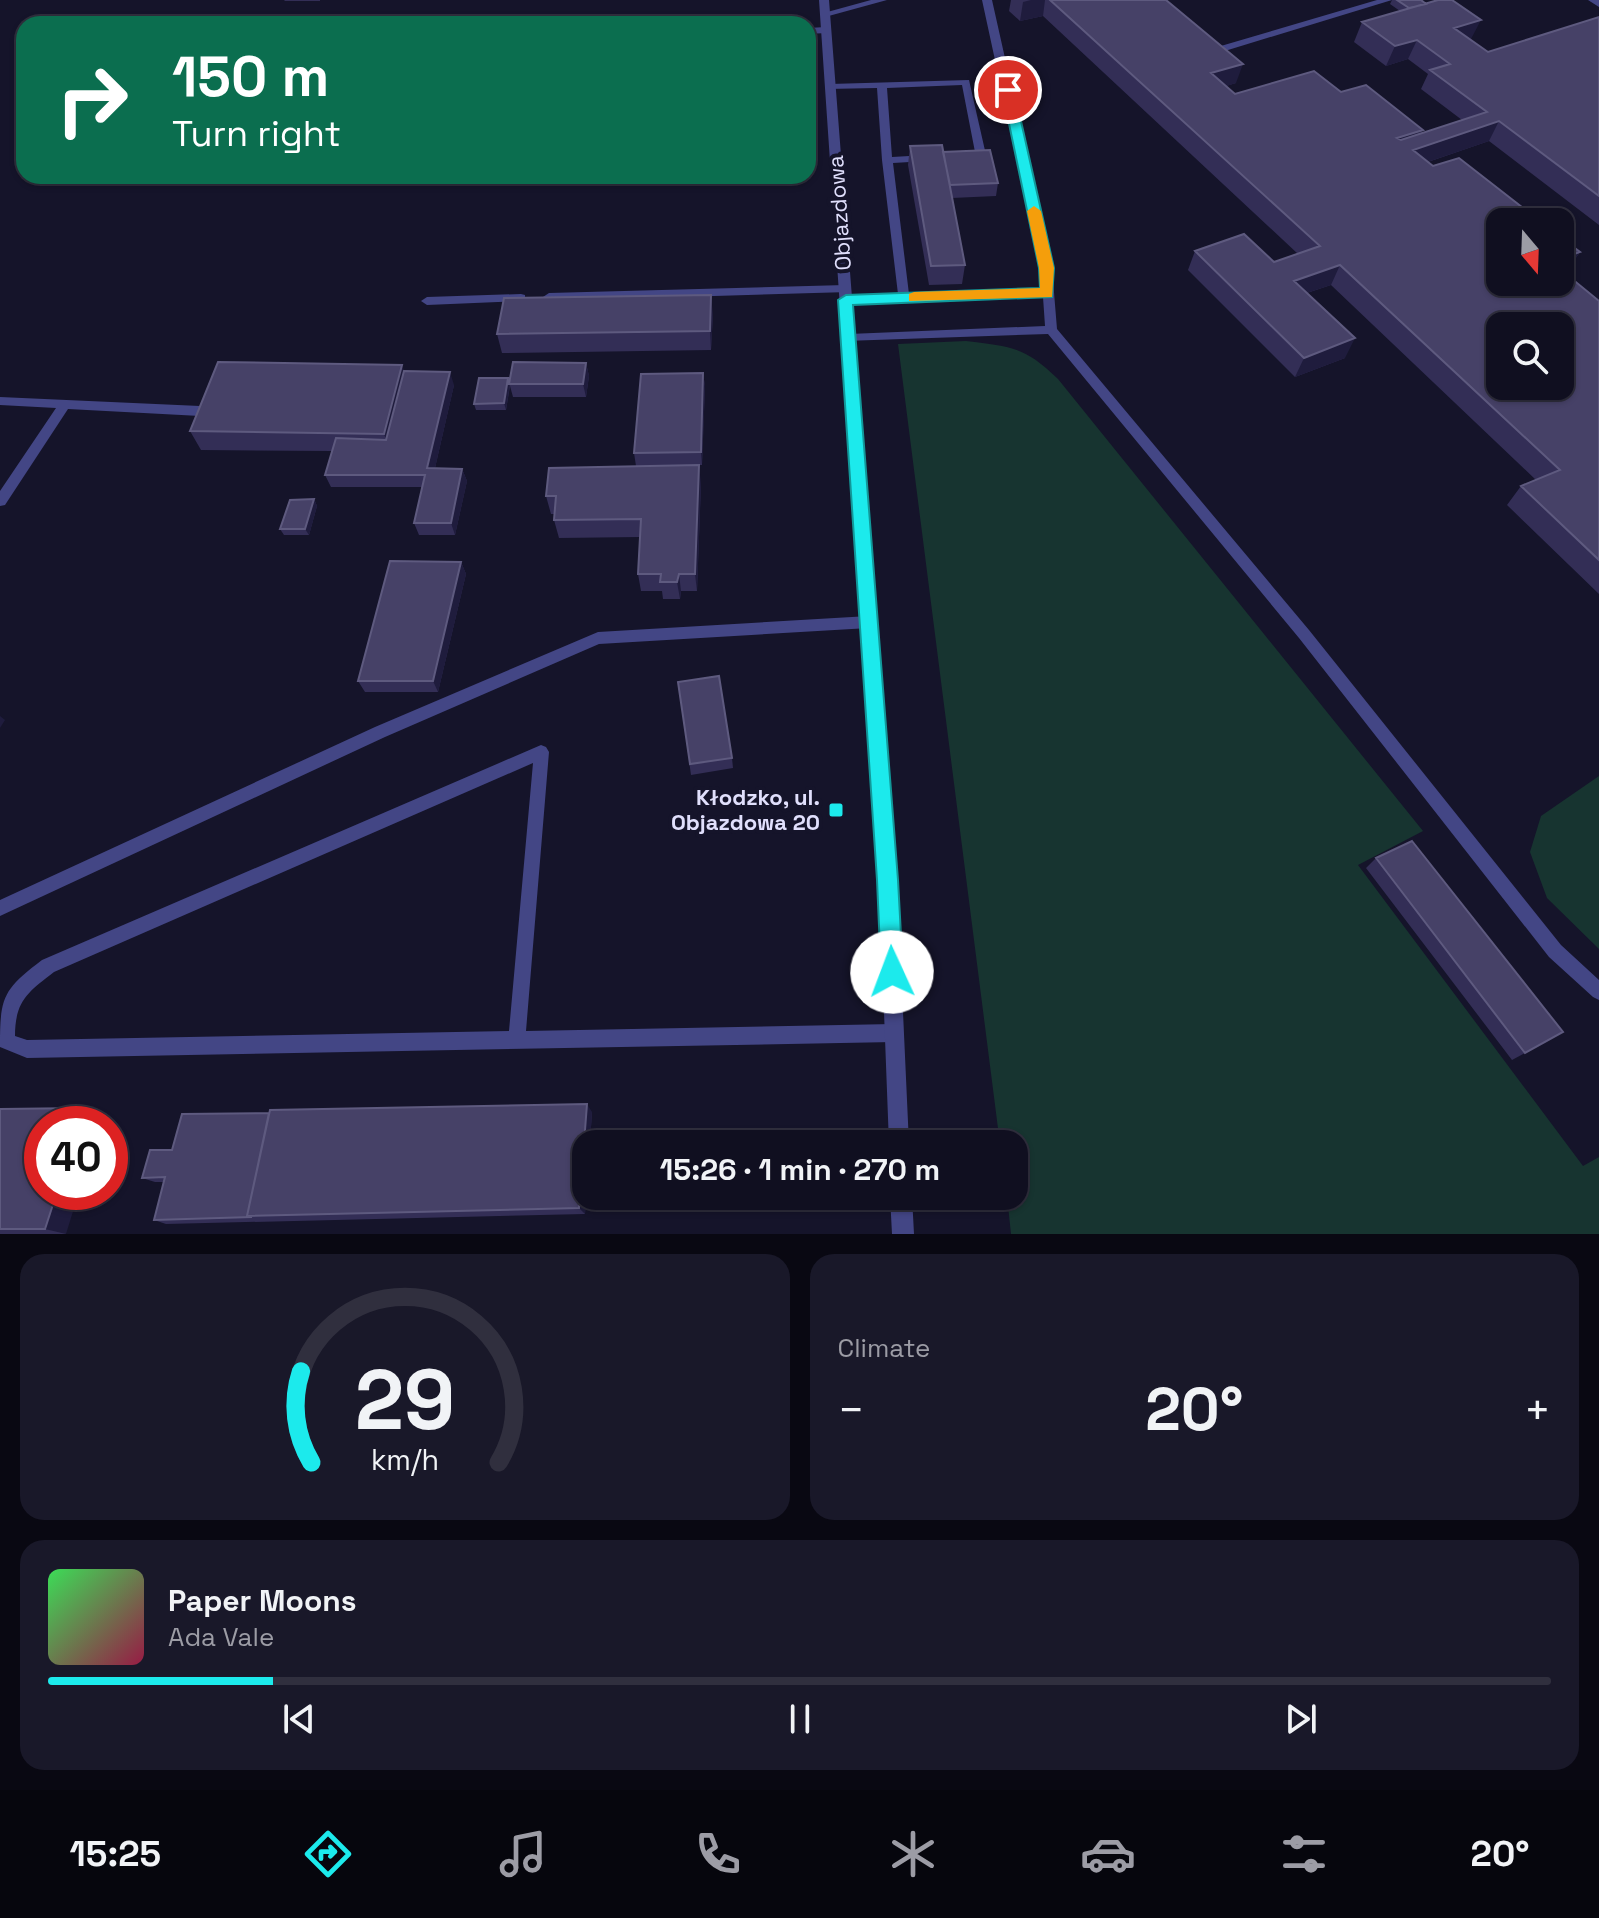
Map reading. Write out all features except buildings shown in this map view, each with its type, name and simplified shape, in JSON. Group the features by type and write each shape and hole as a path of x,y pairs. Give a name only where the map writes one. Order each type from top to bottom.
{"street":[{"name":"Objazdowa","path":"825,15 888,880 898,1130"},
{"path":"902,1210 903,1234"}],"lane":[{"path":"825,15 882,0"},
{"path":"987,0 1046,268 1051,330 1304,634 1555,951 1599,991"},
{"path":"1200,41 1212,52 1387,0"},
{"path":"1593,0 1599,4"},
{"path":"830,87 966,82 981,155 950,157"},
{"path":"882,85 887,160 904,298"},
{"path":"887,160 934,157"},
{"path":"427,301 845,295 904,298 1047,293"},
{"path":"849,338 1051,330"},
{"path":"0,401 200,411"},
{"path":"0,501 65,404"},
{"path":"0,908 380,732 598,638 869,622"},
{"path":"517,1038 541,752 48,966 15,991 6,1019 6,1041 27,1049 894,1033"}],"green space":[{"path":"966,341 995,345 1026,354 1058,379 1423,831 1358,865 1583,1166 1599,1157 1599,1234 1011,1234 1008,1210 1028,1210 1028,1130 998,1130 898,344"},
{"path":"1599,776 1599,949 1547,898 1530,852 1541,816"}],"slow traffic":[{"path":"914,298 1047,293 1046,268 1034,211"}],"place":[{"name":"Kłodzko, ul. Objazdowa 20","path":"836,810"}],"route":[{"path":"892,972 846,300 1047,293 1046,268 1008,90"}]}
